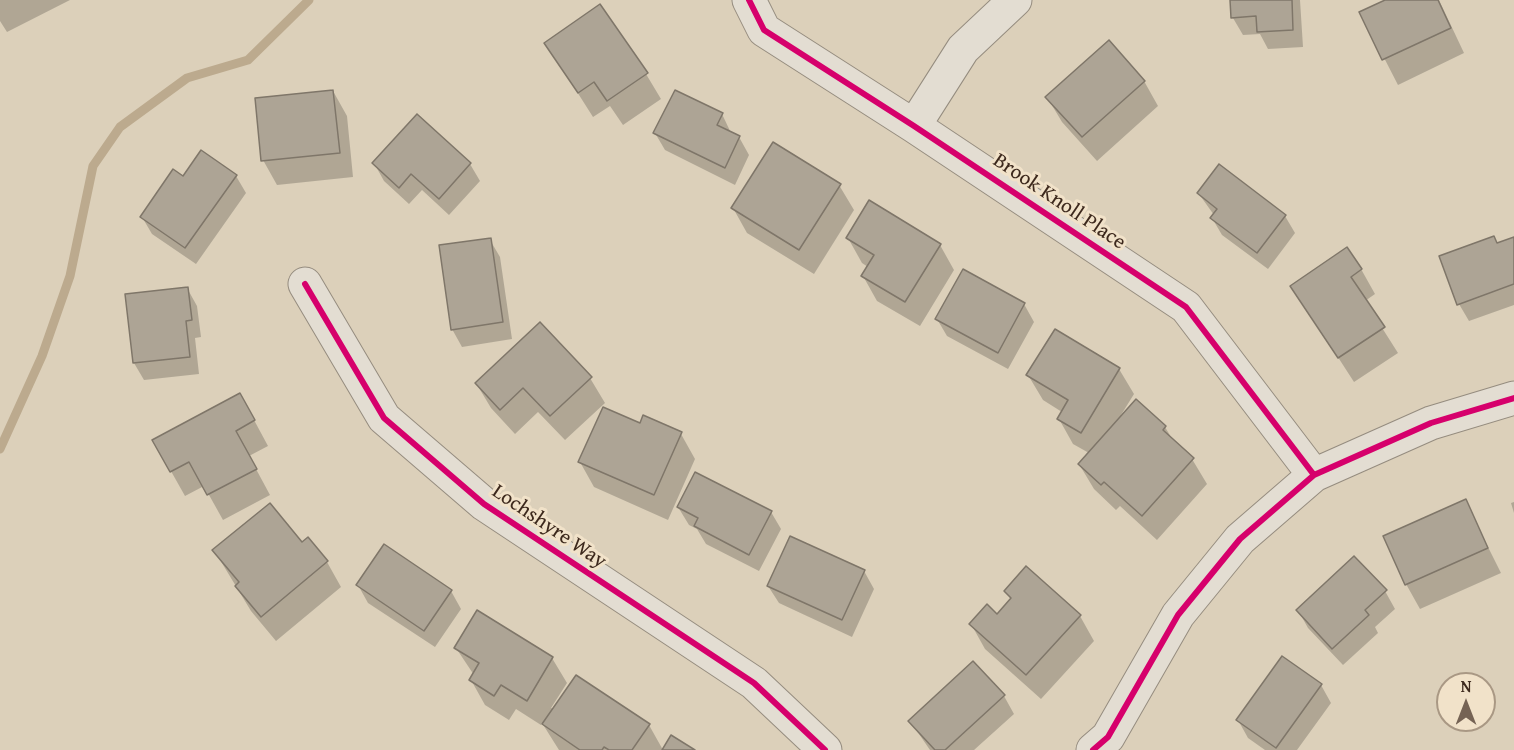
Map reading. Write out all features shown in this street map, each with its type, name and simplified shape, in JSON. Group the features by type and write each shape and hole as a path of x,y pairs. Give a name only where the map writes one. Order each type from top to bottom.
{"street":[{"name":"Brook Knoll Place","path":"749,0 764,30 914,126 1186,307 1314,475"},
{"path":"914,126 963,49 1015,0"},
{"name":"Lochshyre Way","path":"305,284 384,418 484,504 754,683 825,750"},
{"path":"1093,750 1108,737 1178,615 1240,539 1314,475 1431,423 1514,398"}],"building":[{"path":"1230,0 1292,0 1293,30 1257,32 1256,16 1231,18"},
{"path":"1385,0 1438,0 1451,28 1382,60 1359,12"},
{"path":"600,4 648,73 607,101 594,82 578,93 544,43"},
{"path":"1109,40 1145,81 1082,137 1045,97"},
{"path":"333,90 340,153 261,161 255,98"},
{"path":"675,90 723,113 717,125 740,136 725,168 653,133"},
{"path":"417,114 471,163 439,199 411,174 399,188 372,163"},
{"path":"773,142 841,184 799,250 731,208"},
{"path":"201,150 237,175 185,248 140,217 173,169 183,176"},
{"path":"1219,164 1286,215 1257,253 1210,218 1217,209 1197,193"},
{"path":"869,200 941,244 905,302 861,276 874,255 846,238"},
{"path":"1494,236 1497,243 1514,237 1514,284 1457,305 1439,256"},
{"path":"491,238 503,322 451,330 439,245"},
{"path":"1347,247 1362,269 1351,277 1385,327 1338,358 1290,286"},
{"path":"963,269 1025,303 998,353 935,319"},
{"path":"188,287 192,320 186,321 190,357 133,363 125,294"},
{"path":"540,322 592,377 550,416 523,388 500,410 475,383"},
{"path":"1055,329 1120,368 1081,433 1057,419 1068,400 1026,375"},
{"path":"240,393 255,420 236,431 257,469 207,495 189,462 170,472 152,440"},
{"path":"1136,399 1166,426 1163,430 1194,458 1142,516 1104,482 1101,485 1078,464"},
{"path":"603,407 640,423 643,415 682,432 654,495 578,462"},
{"path":"695,472 772,511 749,555 694,526 698,518 677,507"},
{"path":"1466,499 1488,548 1405,585 1383,536"},
{"path":"270,503 302,542 308,537 328,561 261,617 235,586 239,582 212,550"},
{"path":"790,536 865,570 842,620 767,586"},
{"path":"384,544 452,590 424,631 356,585"},
{"path":"1354,556 1387,590 1365,610 1369,615 1332,649 1296,610"},
{"path":"1026,566 1081,615 1026,675 969,624 987,604 997,614 1011,598 1004,591"},
{"path":"477,610 553,657 527,701 501,685 494,696 469,680 479,663 454,648"},
{"path":"1282,656 1322,684 1276,748 1236,720"},
{"path":"973,661 1005,695 945,750 935,750 908,721"},
{"path":"576,675 650,724 632,750 609,750 604,747 602,750 580,750 542,724"},
{"path":"671,735 695,750 662,750"}],"waterway":[{"path":"0,449 42,356 70,276 93,166 120,127 187,78 248,60 309,0"}],"cycle path":[{"path":"749,0 764,30 914,126 1186,307 1314,475"},
{"path":"305,284 384,418 484,504 754,683 825,750"},
{"path":"1093,750 1108,737 1178,615 1240,539 1314,475 1431,423 1514,398"}]}
